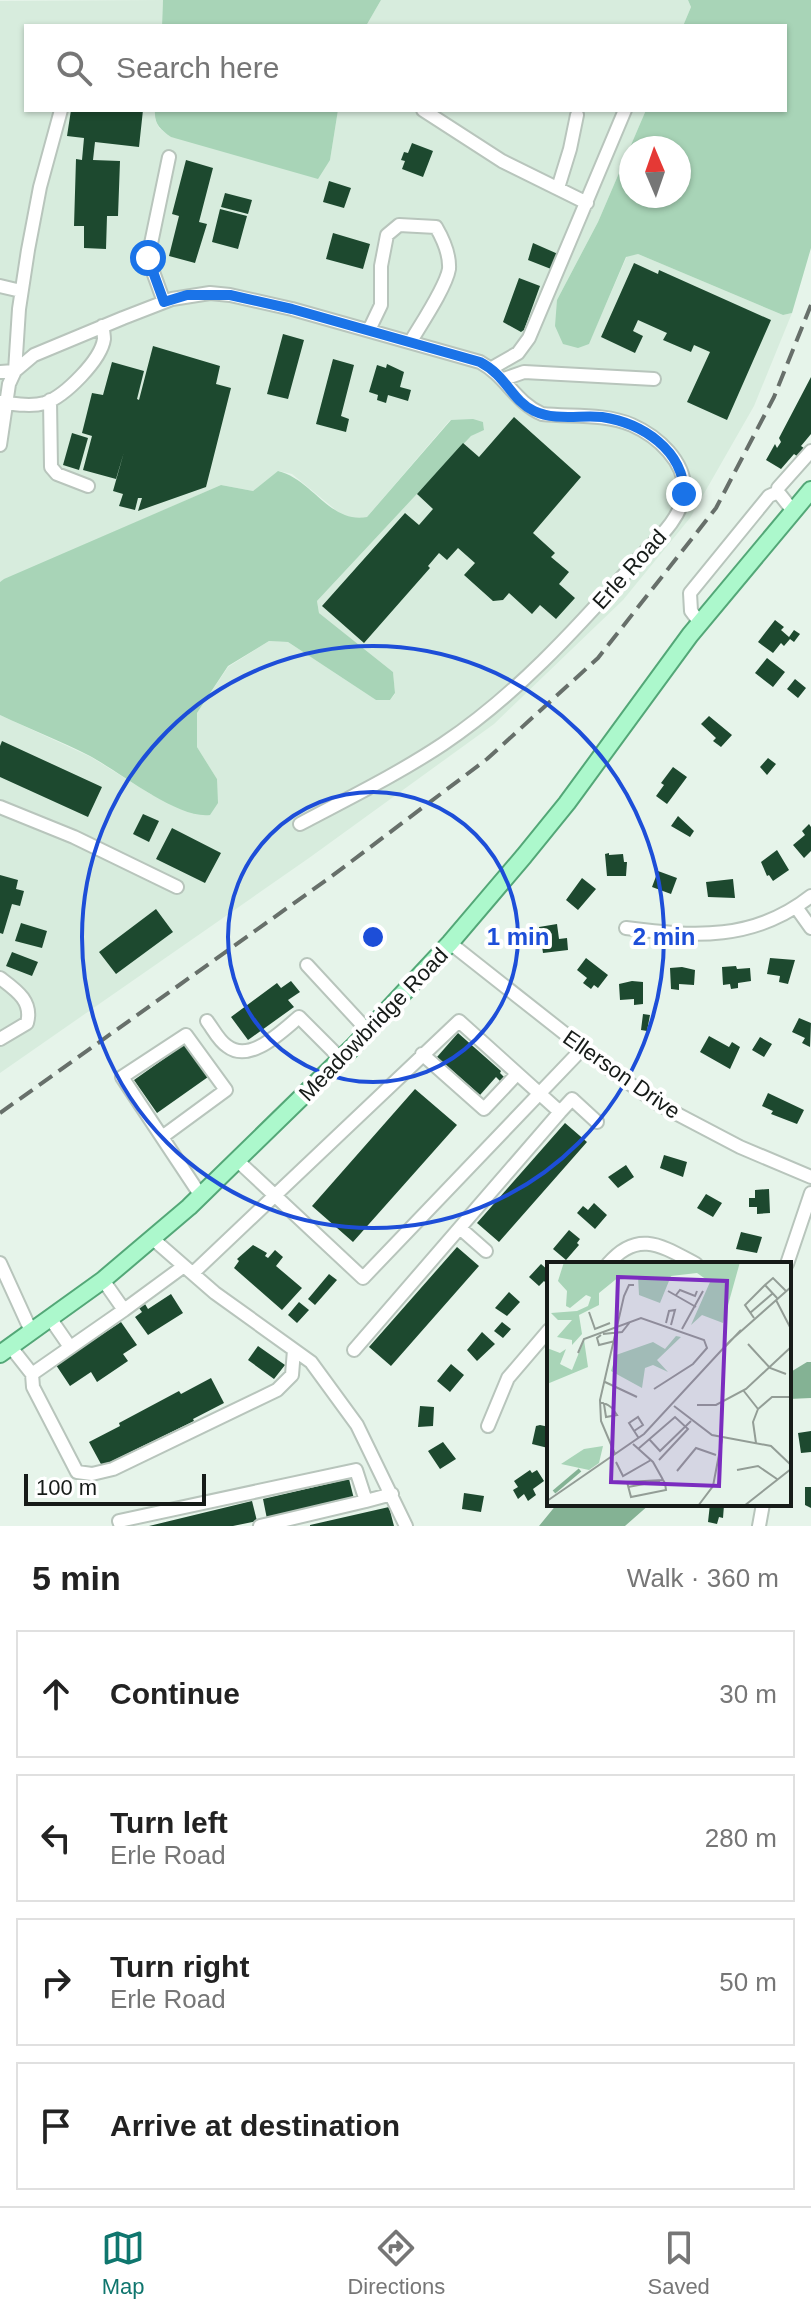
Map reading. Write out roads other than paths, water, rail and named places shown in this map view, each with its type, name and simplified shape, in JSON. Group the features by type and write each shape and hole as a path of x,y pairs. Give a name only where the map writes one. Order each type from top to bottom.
{"main road":[{"name":"Meadowbridge Road","path":"5,1350 103,1280 153,1239 239,1162 368,1031 450,943 567,803 700,623 811,490"}],"street":[{"path":"0,445 3,402 15,371 21,291 40,187 60,112"},
{"path":"558,188 570,149 574,112"},
{"path":"492,368 518,353 529,338 624,112"},
{"path":"436,113 502,161 587,203"},
{"path":"164,302 148,258 169,157"},
{"path":"369,330 381,305 381,266 387,235 399,225 436,227 445,243 449,269 433,305 411,341"},
{"path":"0,286 21,291"},
{"name":"Erle Road","path":"15,371 34,355 164,302 187,295 230,295 411,341 480,362 504,379 522,403 542,414 599,417 631,425 649,434 672,456 682,472 684,494 681,505 659,537 579,625 502,699 443,744 300,824"},
{"path":"3,402 30,405 64,393 78,380 105,338 102,326"},
{"path":"0,372 15,371"},
{"path":"504,379 524,372 654,379"},
{"path":"50,400 51,467 57,474 88,486"},
{"path":"700,623 691,611 690,593 769,496 778,492 781,483 811,451"},
{"path":"778,492 793,511"},
{"path":"0,807 74,837 177,887"},
{"path":"626,928 685,934 724,933 765,924 811,896"},
{"path":"796,907 811,928"},
{"name":"Ellerson Drive","path":"450,943 649,1097 693,1124 811,1177"},
{"path":"307,965 368,1031"},
{"path":"0,978 27,1001 30,1012 27,1023 0,1039"},
{"path":"207,1021 226,1046 237,1052 255,1050 299,1017 341,1059"},
{"path":"32,1374 188,1269 275,1196 459,1021 560,1112"},
{"path":"162,1137 226,1090 186,1035 122,1077 201,1196"},
{"path":"239,1162 363,1278 583,1048"},
{"path":"422,1054 484,1109 517,1074"},
{"path":"354,1350 572,1099 597,1122"},
{"path":"788,1262 811,1193"},
{"path":"461,1229 486,1251"},
{"path":"153,1239 215,1293 311,1362 357,1425 406,1526"},
{"path":"610,1262 624,1248 647,1243 666,1248 692,1262"},
{"path":"0,1263 31,1331"},
{"path":"103,1280 124,1310"},
{"path":"50,1318 70,1347"},
{"path":"488,1426 508,1378 547,1332"},
{"path":"5,1350 32,1374 33,1387 77,1472 92,1474 121,1465 277,1390 292,1375 294,1350"},
{"path":"121,1526 119,1521 356,1470 366,1501"},
{"path":"260,1526 392,1494"},
{"path":"759,1526 763,1506"}],"railway":[{"path":"0,1113 332,876 487,759 598,658 716,508 774,397 811,305"}]}
